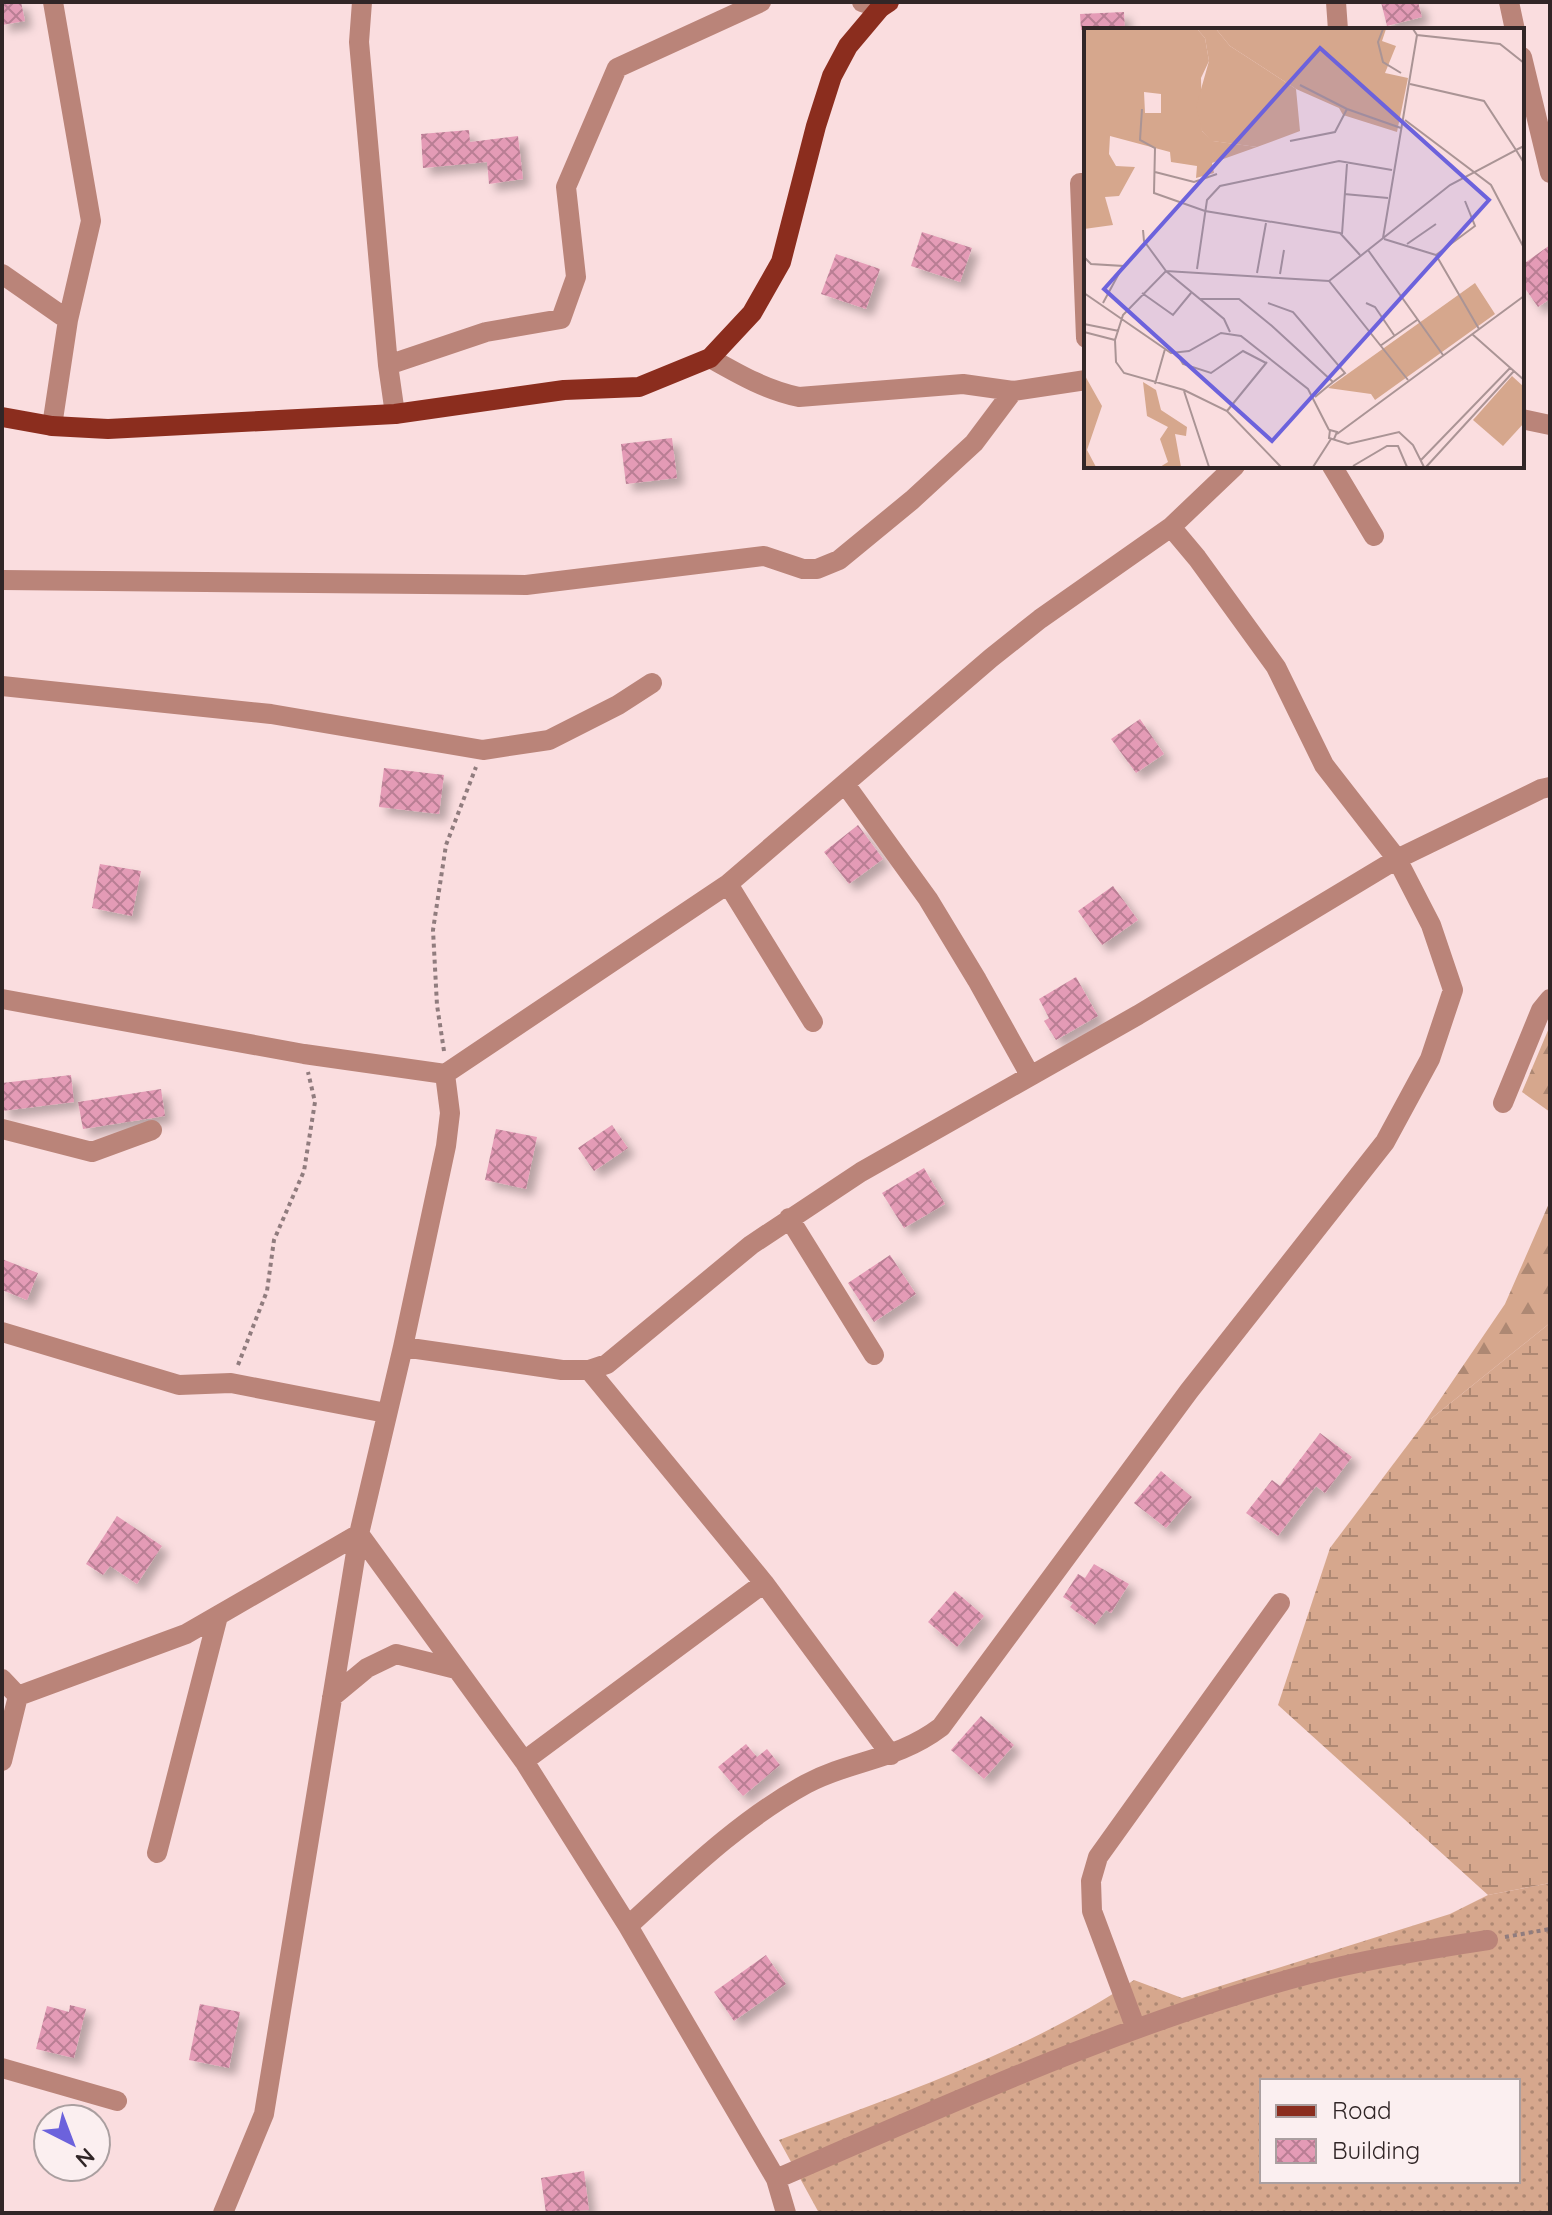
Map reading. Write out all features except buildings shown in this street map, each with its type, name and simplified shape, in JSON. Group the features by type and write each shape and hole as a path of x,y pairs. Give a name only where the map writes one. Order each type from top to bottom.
{"main road":[{"path":"2,417 52,426 108,429 395,414 564,390 639,387 710,358 752,313 781,262 832,76 877,4"}],"street":[{"path":"52,426 68,320 91,221 53,2"},
{"path":"362,2 359,42 395,414"},
{"path":"388,365 486,332 561,319 576,277 566,187 617,68 761,2"},
{"path":"1336,2 1338,28"},
{"path":"1509,2 1515,28"},
{"path":"1524,65 1550,173"},
{"path":"1084,183 1080,183 1084,286"},
{"path":"2,274 68,320"},
{"path":"710,358 753,382 799,397 963,384 1013,391 1084,380"},
{"path":"2,580 526,585 764,556 803,569 817,569 839,560 963,453 1013,391"},
{"path":"1524,419 1550,425"},
{"path":"2,999 304,1054 445,1074 728,884 1040,619 1171,527 1233,468"},
{"path":"1333,468 1374,536"},
{"path":"628,1926 725,1839 803,1786 849,1765 891,1755 920,1743 941,1727 1189,1391 1385,1142 1430,1059 1453,990 1431,925 1397,859 1324,765 1276,667 1171,527"},
{"path":"2,686 271,714 483,750 549,740 618,705 652,683"},
{"path":"845,784 928,899 1030,1075"},
{"path":"403,1347 562,1370 589,1370 607,1364 751,1245 861,1172 1138,1015 1397,859 1550,787"},
{"path":"728,884 813,1022"},
{"path":"1503,1103 1541,1010 1550,999"},
{"path":"223,2213 264,2114 359,1534 446,1146 450,1113 445,1074"},
{"path":"2,1129 92,1152 152,1130"},
{"path":"789,1218 874,1355"},
{"path":"2,1332 179,1385 231,1383 386,1413"},
{"path":"589,1370 764,1583 891,1755"},
{"path":"18,1696 186,1634 359,1534"},
{"path":"359,1534 524,1761 628,1926 776,2179 786,2213"},
{"path":"524,1761 764,1583"},
{"path":"1136,2029 1092,1911 1091,1881 1098,1857 1280,1603"},
{"path":"157,1853 218,1616"},
{"path":"332,1697 367,1668 396,1654 456,1669"},
{"path":"2,1679 18,1696"},
{"path":"2,1761 18,1696"},
{"path":"776,2179 989,2087 1136,2029 1308,1975 1433,1948 1488,1940"},
{"path":"2,2068 117,2101"}],"path":[{"path":"445,1074 433,930 446,845 483,750"},
{"path":"231,1383 267,1291 274,1240 304,1171 315,1102 304,1054"},
{"path":"1488,1940 1550,1929"}],"green space":[{"path":"1550,1028 1550,1112 1522,1092"},
{"path":"1550,1201 1550,1323 1422,1426 1505,1304"},
{"path":"1550,1323 1550,1883 1488,1895 1278,1705 1330,1548 1422,1426"},
{"path":"1550,1883 1550,2213 819,2213 779,2140 1006,2050 1051,2029 1134,1980 1182,1998 1450,1914 1488,1895"}]}
